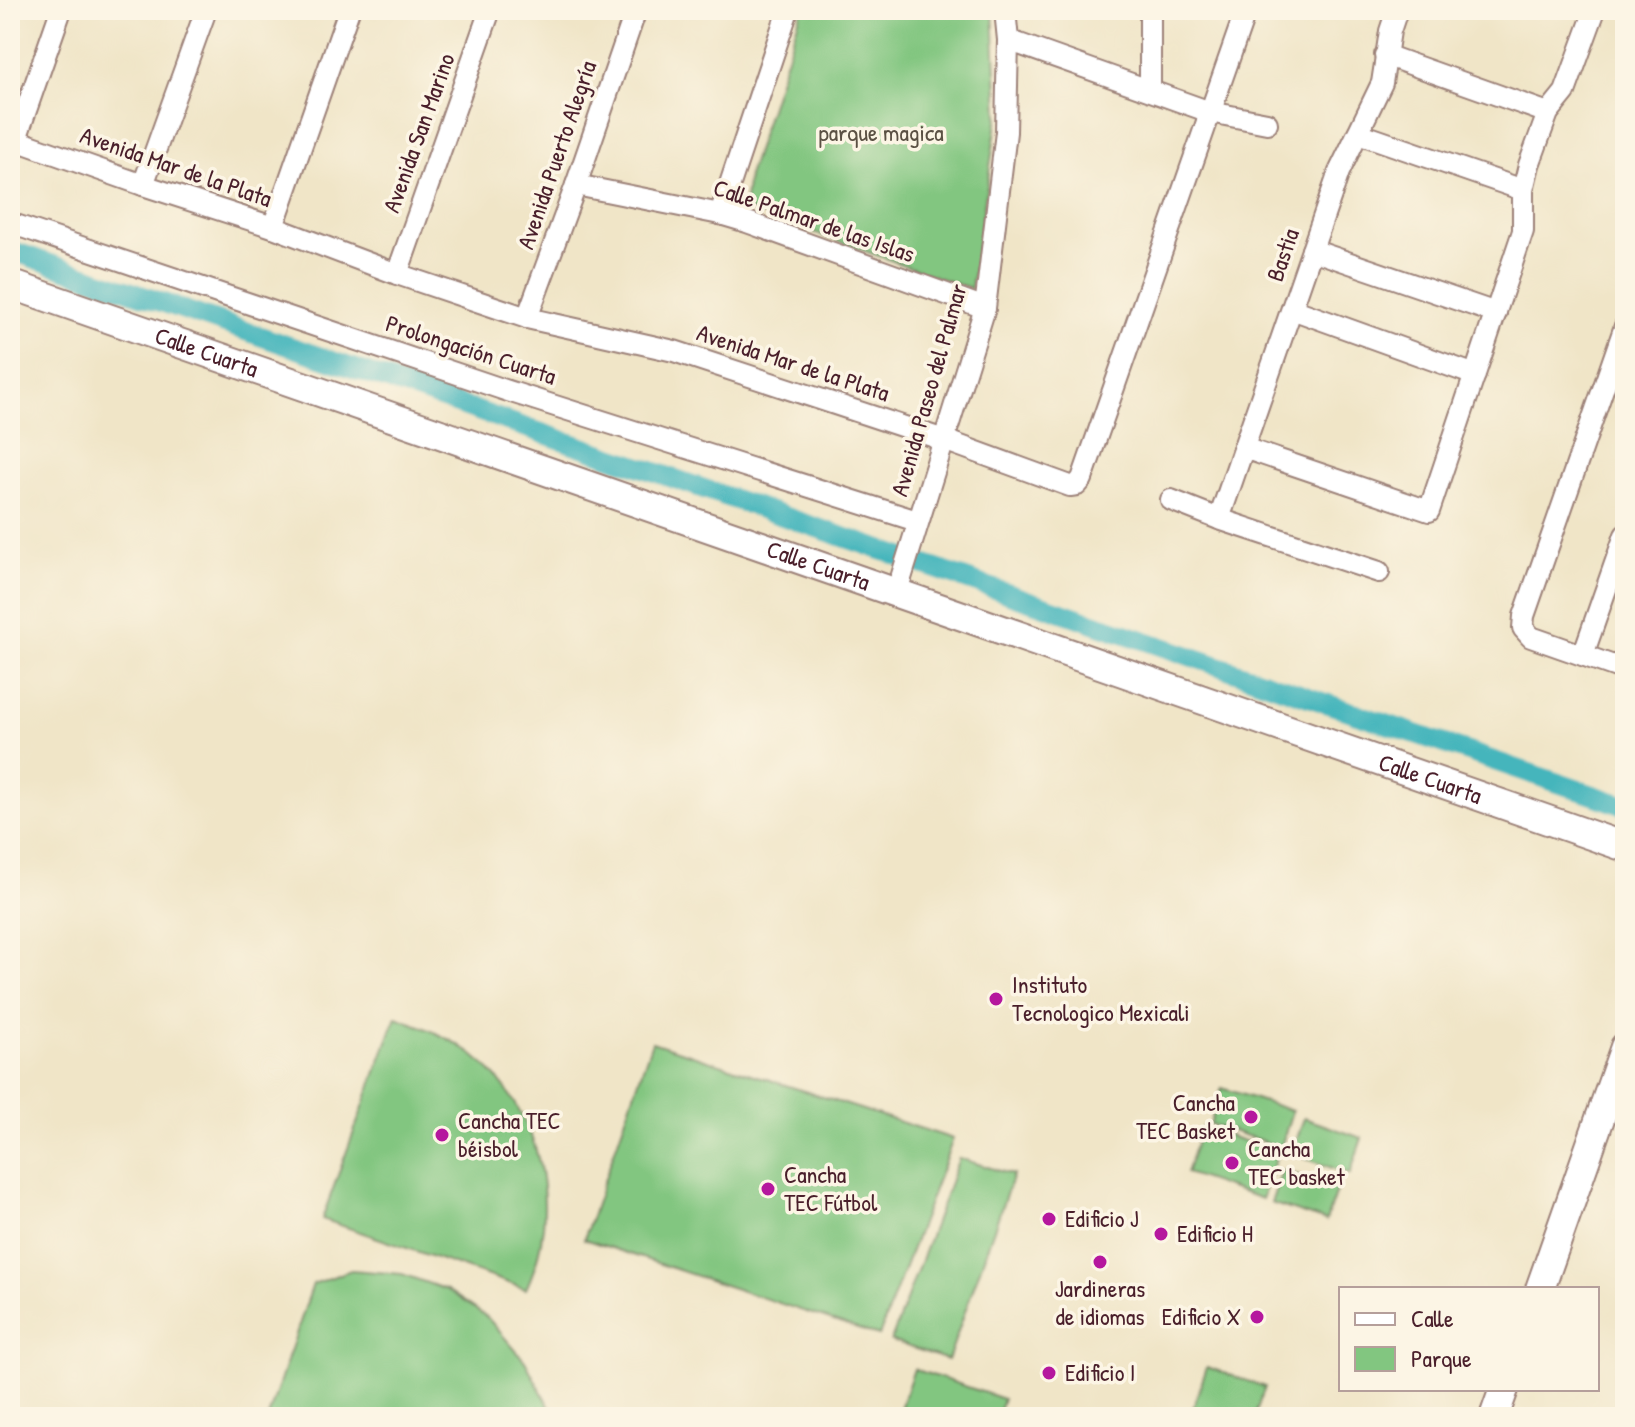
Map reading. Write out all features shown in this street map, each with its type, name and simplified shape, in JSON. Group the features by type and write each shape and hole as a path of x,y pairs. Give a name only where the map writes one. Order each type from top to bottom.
{"street":[{"path":"13,138 61,10"},
{"path":"143,185 206,10"},
{"path":"273,227 349,10"},
{"name":"Avenida San Marino","path":"397,274 490,10"},
{"name":"Avenida Puerto Alegría","path":"527,318 636,10"},
{"path":"720,214 788,10"},
{"name":"Avenida Paseo del Palmar","path":"899,582 985,308 1006,132 1008,40 1005,10"},
{"path":"1150,10 1150,89"},
{"name":"Avenida Mar de la Plata","path":"13,138 527,318 674,351 944,440 1058,484 1077,485 1082,479 1246,10"},
{"name":"Bastia","path":"1219,519 1339,172 1382,83 1385,55 1397,10"},
{"path":"1244,448 1429,511 1523,231 1523,190 1529,165 1548,113 1565,92 1595,10"},
{"path":"1008,40 1210,112 1267,123"},
{"path":"1385,55 1548,113"},
{"path":"1358,133 1523,190"},
{"name":"Calle Palmar de las Islas","path":"576,185 720,214 985,308"},
{"name":"Prolongación Cuarta","path":"10,223 915,527"},
{"path":"1312,250 1496,313"},
{"name":"Calle Cuarta","path":"10,284 899,582 1625,847"},
{"path":"1292,309 1475,375"},
{"path":"1625,326 1524,616 1523,628 1531,637 1625,670"},
{"path":"1171,500 1379,572"},
{"path":"1583,655 1625,535"},
{"path":"1541,1287 1625,1047"},
{"path":"1494,1417 1503,1391"}],"green space":[{"name":"parque magica","path":"802,10 993,10 998,116 971,289 744,208 748,176"},
{"name":"Cancha TEC béisbol","path":"396,1017 445,1037 473,1055 497,1078 516,1104 530,1132 544,1195 543,1227 537,1259 526,1289 322,1219"},
{"name":"Cancha TEC Fútbol","path":"652,1042 953,1139 879,1336 584,1239"},
{"name":"Cancha TEC Basket","path":"1222,1088 1292,1111 1281,1147 1210,1124"},
{"path":"1304,1118 1362,1138 1350,1174 1292,1154"},
{"name":"Cancha TEC basket","path":"1202,1127 1278,1152 1262,1199 1186,1173"},
{"path":"959,1158 1013,1175 948,1360 891,1341"},
{"path":"1282,1170 1337,1188 1326,1221 1271,1203"},
{"path":"351,1270 402,1274 447,1290 487,1317 525,1361 555,1417 268,1417 313,1284"},
{"path":"1207,1367 1265,1387 1254,1417 1190,1417"},
{"path":"914,1369 1003,1399 997,1417 897,1417"}],"waterway":[{"path":"10,250 1625,806"}],"place":[{"name":"Instituto Tecnologico Mexicali","path":"996,999"},
{"name":"Cancha TEC Basket","path":"1251,1117"},
{"name":"Cancha TEC béisbol","path":"442,1135"},
{"name":"Cancha TEC basket","path":"1232,1163"},
{"name":"Cancha TEC Fútbol","path":"768,1189"},
{"name":"Edificio J","path":"1049,1219"},
{"name":"Edificio H","path":"1161,1234"},
{"name":"Jardineras de idiomas","path":"1100,1262"},
{"name":"Edificio X","path":"1257,1317"},
{"name":"Edificio I","path":"1049,1373"}]}
